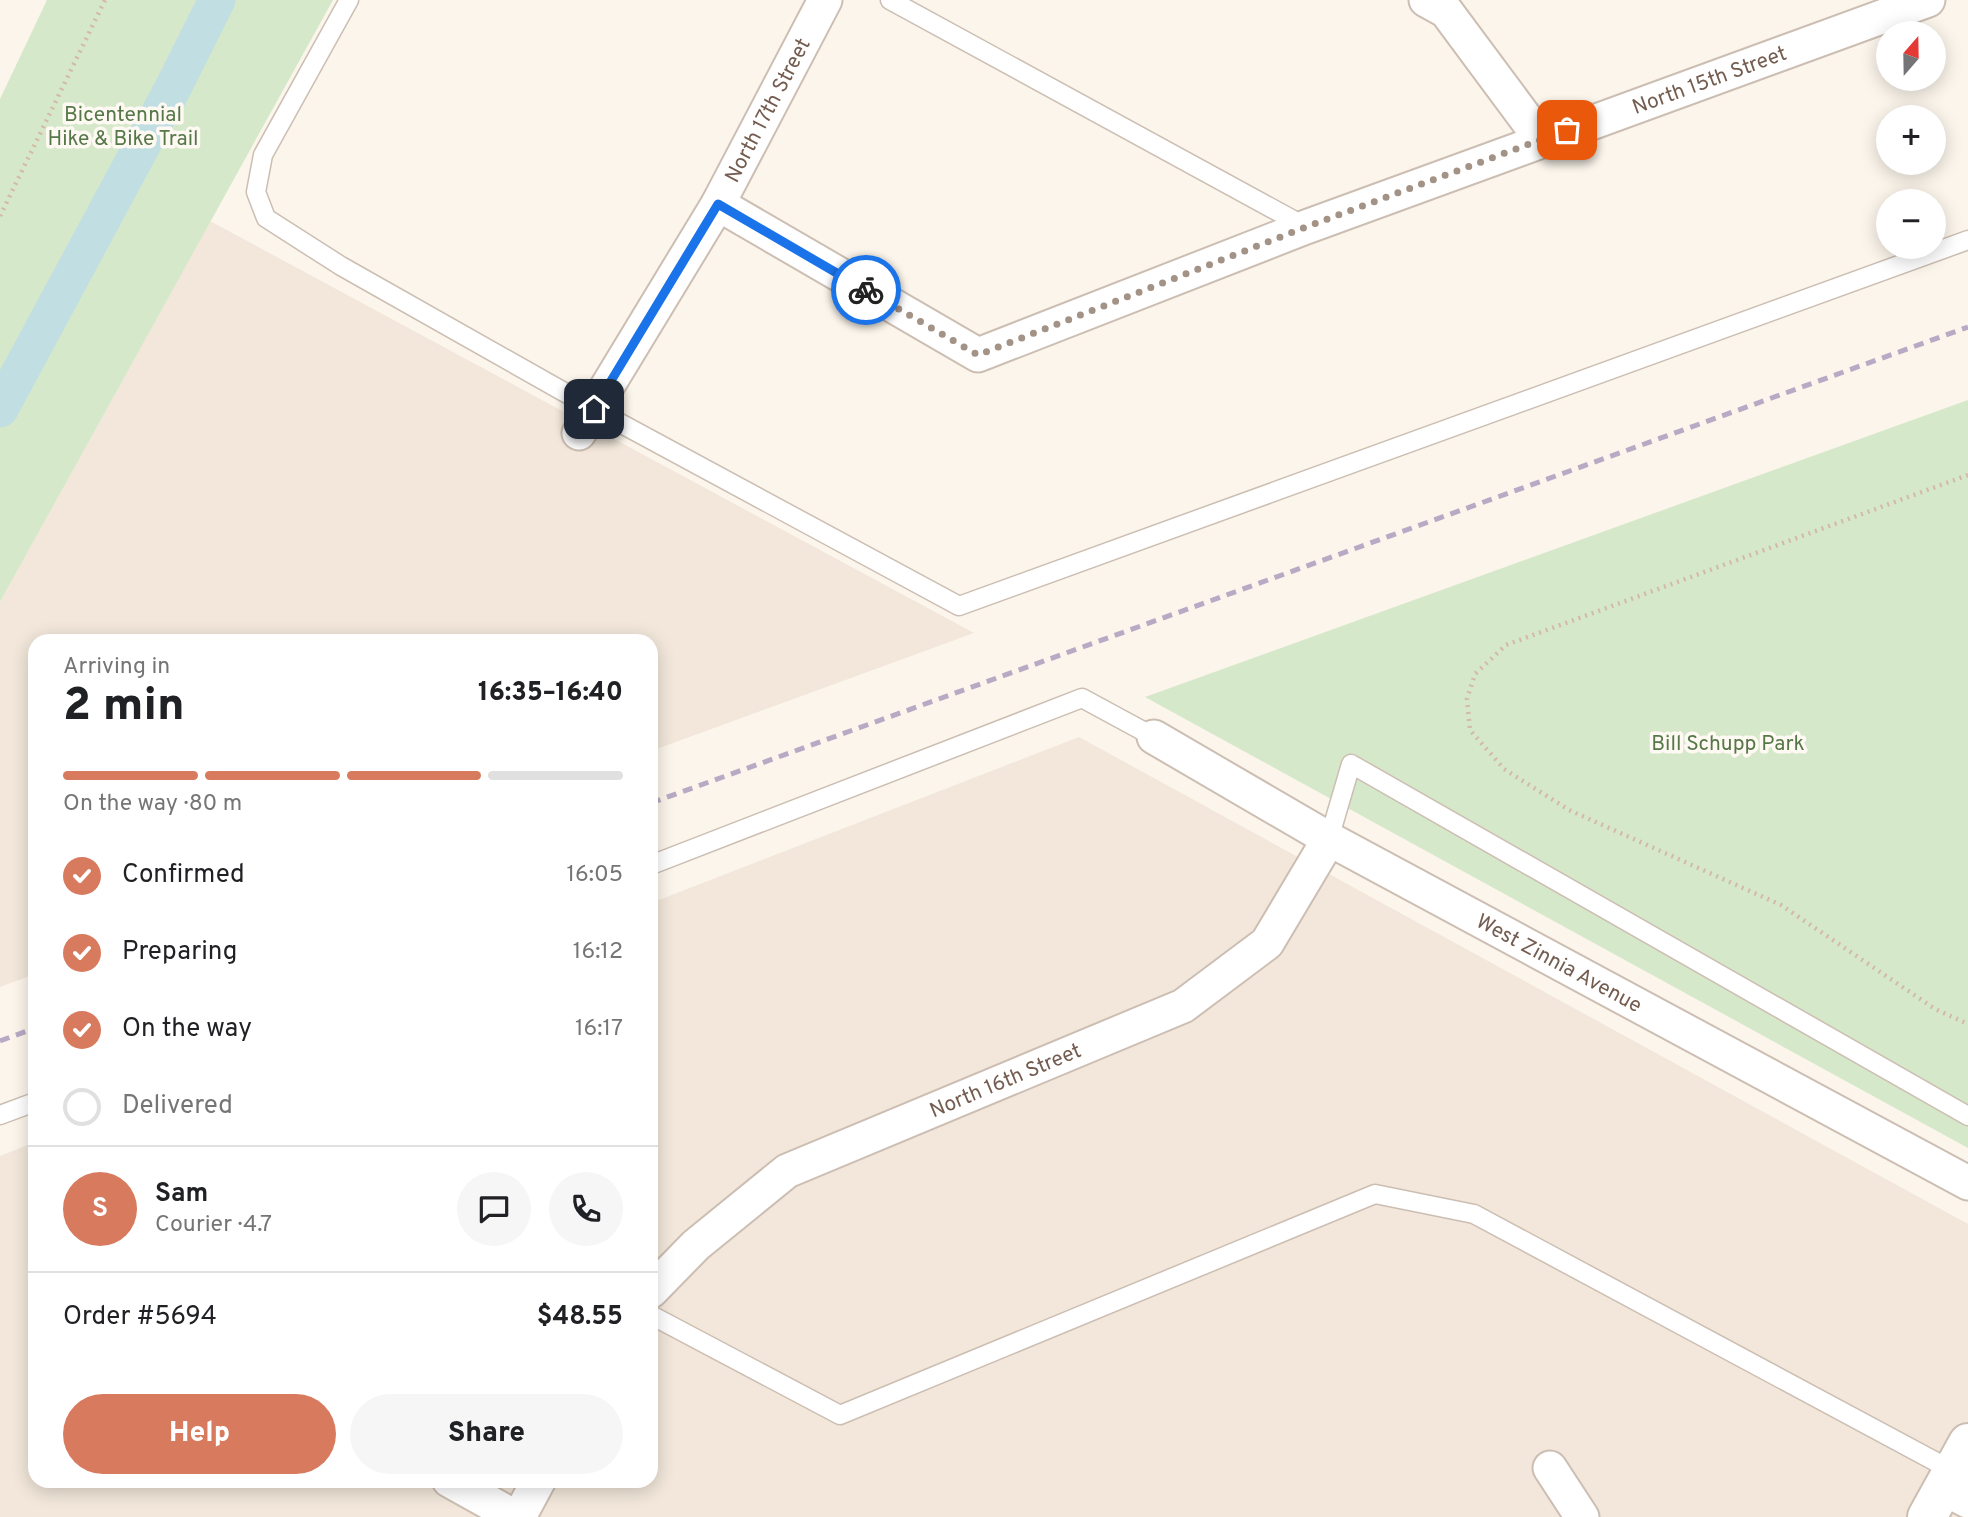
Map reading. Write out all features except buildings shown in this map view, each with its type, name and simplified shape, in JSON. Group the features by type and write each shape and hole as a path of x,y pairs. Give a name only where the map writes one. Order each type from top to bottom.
{"street":[{"name":"North 17th Street","path":"586,421 718,204 825,0"},
{"path":"1426,0 1446,11 1541,139"},
{"name":"North 15th Street","path":"718,204 978,355 1541,139 1928,0"},
{"name":"West Zinnia Avenue","path":"1154,737 1329,839 1968,1183"},
{"name":"North 16th Street","path":"658,1284 696,1245 787,1171 1183,1006 1267,943 1329,839"},
{"path":"1550,1468 1581,1517"},
{"path":"464,1488 517,1517 535,1488"}],"lane":[{"path":"349,0 263,155 256,192 266,218 586,421 959,606 1968,240"},
{"path":"890,0 1306,227"},
{"path":"658,861 1082,698 1154,737"},
{"path":"1329,839 1351,764 1968,1116"},
{"path":"0,1115 28,1105"},
{"path":"658,1319 840,1415 1376,1194 1474,1214 1952,1484"}],"path":[{"path":"0,216 105,0"},
{"path":"1968,475 1506,645 1475,674 1467,699 1470,730 1504,769 1569,810 1781,905 1935,1009 1968,1024"}],"shaded area":[{"path":"210,221 974,633 658,748 658,634 28,634 28,977 0,987 0,602"},
{"path":"1079,737 1968,1224 1968,1517 0,1517 0,1156 28,1145 28,1488 658,1488 658,900"}],"green space":[{"name":"Bicentennial Hike & Bike Trail","path":"47,0 333,0 0,602 0,99"},
{"name":"Bill Schupp Park","path":"1968,400 1968,1148 1145,697"}],"waterway":[{"path":"0,409 174,86 217,0"}],"railway":[{"path":"658,800 1968,327"},
{"path":"0,1041 28,1031"}],"way so far":[{"path":"866,290 978,355 1306,227 1567,130"}],"route":[{"path":"594,409 718,204 866,290"}]}
